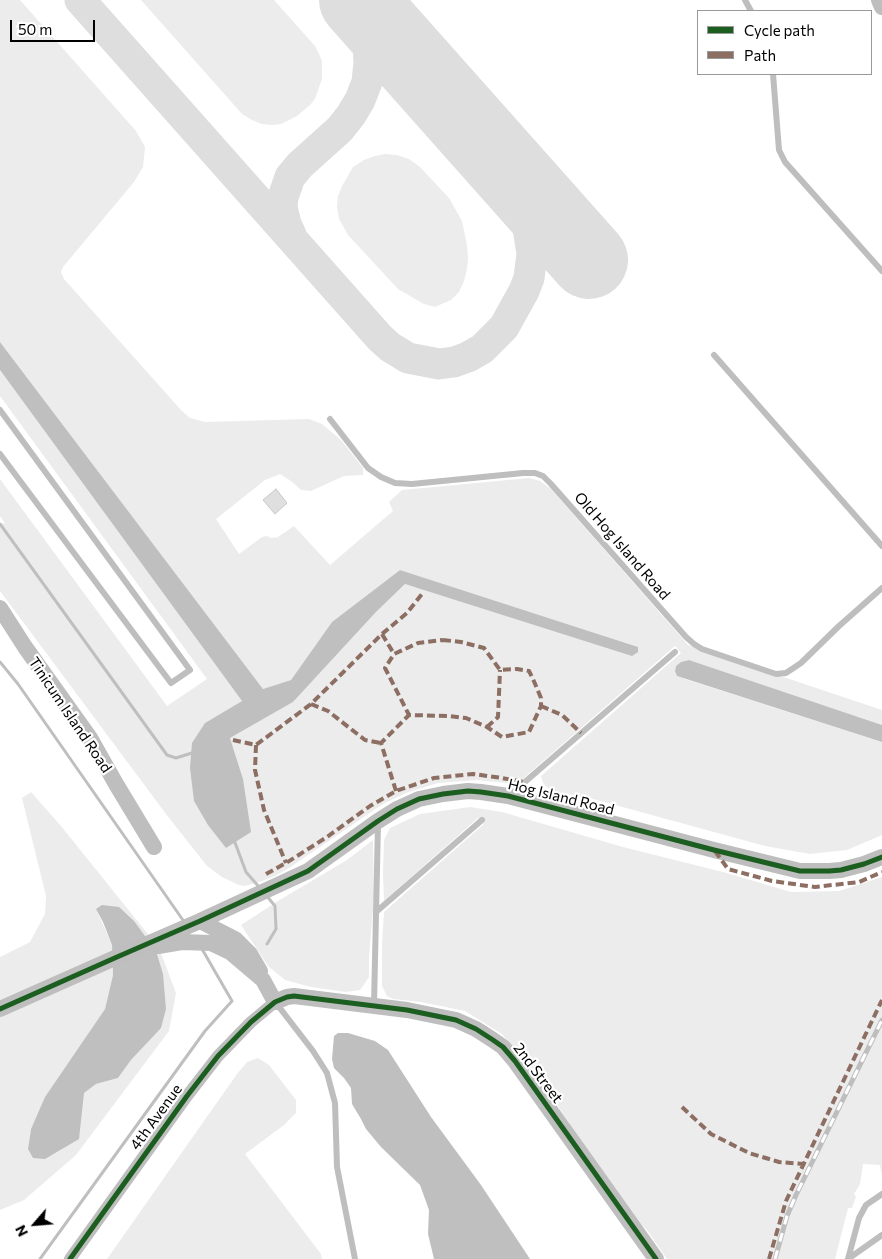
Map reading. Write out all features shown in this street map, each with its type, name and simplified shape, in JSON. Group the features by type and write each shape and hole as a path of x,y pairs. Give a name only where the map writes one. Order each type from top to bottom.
{"street":[{"path":"879,0 882,7"},
{"name":"Tinicum Island Road","path":"0,608 25,647 90,738 154,847"},
{"name":"Hog Island Road","path":"117,956 252,898 308,871 378,820 419,799 443,794 481,792 508,796 800,871 841,870 882,857"},
{"path":"197,922 235,939 250,954 275,1002"},
{"path":"0,1009 117,956 165,944 211,943 230,952 263,980"},
{"name":"2nd Street","path":"275,1002 294,996 407,1010 456,1020 476,1029 493,1040 503,1047 515,1061 656,1259"},
{"name":"4th Avenue","path":"70,1259 186,1096 213,1062 251,1022 275,1002"}],"lane":[{"path":"773,75 779,150 785,162 882,271"},
{"path":"714,355 882,546"},
{"path":"0,410 190,670 171,683 0,454"},
{"name":"Old Hog Island Road","path":"330,419 368,468 381,477 395,483 412,484 523,473 535,473 543,476 694,644 702,649 776,674 786,673 801,663 882,588"},
{"path":"508,796 675,652"},
{"path":"374,1007 378,820"},
{"path":"376,912 482,820"},
{"path":"275,1002 313,1051 327,1073 335,1103 338,1167 355,1259"},
{"path":"848,1259 859,1218 866,1205 882,1194"},
{"path":"848,1259 882,1235"}],"shaded area":[{"path":"0,0 20,0 136,131 145,147 143,167 134,182 63,267 61,272 64,279 190,418 205,422 309,419 322,424 341,440 363,468 363,475 344,476 311,491 301,490 280,474 265,480 216,519 239,554 262,537 278,537 294,526 330,565 393,511 389,502 402,490 529,478 540,481 551,489 688,645 882,710 882,725 689,660 681,662 676,666 677,676 685,679 882,742 882,835 847,850 810,854 765,846 586,797 552,792 543,783 541,776 681,653 675,646 517,784 476,780 438,783 406,793 383,804 289,868 273,877 256,883 244,886 239,885 222,877 207,866 0,591 0,524 5,523 0,516 0,479 167,706 207,679 0,396 0,370 242,701 205,723 243,779 230,738 293,702 376,612 405,584 638,647 400,570 332,622 291,680 263,689 0,342"},
{"path":"141,0 274,0 315,46 322,61 322,79 315,99 297,116 281,124 262,124 252,120 242,114"},
{"path":"385,154 409,159 420,167 449,198 462,221 468,259 464,281 459,292 451,300 435,307 424,304 398,289 348,235 339,219 338,196 353,167 364,160"},
{"path":"0,342 263,689 291,680 332,622 400,570 638,647 638,652 632,656 405,584 376,612 293,702 230,738 243,779 251,832 226,848 208,825 194,801 190,768 192,743 205,723 242,701 0,370"},
{"path":"689,660 882,725 882,742 677,676 676,666 681,662"},
{"path":"31,792 61,826 159,948 176,993 169,1031 76,1155 24,1200 0,1210 0,957 30,942 45,914 46,896 22,798","holes":["96,909 160,1028 131,1060 118,1078 96,1084 84,1093 28,1149 31,1129 45,1098 105,1009 113,975 112,945"]},
{"path":"470,807 502,812 791,892 839,891 882,877 882,1176 880,1165 863,1164 860,1184 854,1194 856,1197 852,1208 848,1208 835,1259 667,1259 647,1230 635,1218 541,1080 502,1034 465,1011 421,1002 393,999 387,996 382,986 384,912 484,824 478,818 384,901 384,840 390,828 420,814"},
{"path":"373,840 374,898 369,977 360,990 346,992 311,987 285,980 268,966 241,925 347,860"},
{"path":"102,905 119,907 134,921 156,951 163,974 166,1009 161,1028 131,1060 118,1078 96,1084 84,1093 79,1139 45,1159 33,1158 28,1149 31,1129 45,1097 105,1009 113,975 112,945 96,909"},
{"path":"338,1033 348,1033 375,1041 388,1050 431,1117 481,1185 530,1259 434,1259 428,1234 429,1210 420,1185 381,1147 366,1129 352,1104 351,1088 334,1068 332,1059 334,1036"},
{"path":"258,1058 269,1065 296,1100 296,1113 284,1125 245,1154 321,1254 322,1259 107,1259 237,1074 247,1062"}],"building":[{"path":"276,489 287,503 275,514 263,500"}],"waterway":[{"path":"0,524 167,755 176,758 195,752"},
{"path":"0,662 18,684 185,923"},
{"path":"234,840 246,872 260,888"},
{"path":"266,895 275,906 276,929 267,944"},
{"path":"40,1259 205,1031 232,1001 202,949"}],"taxiway":[{"path":"80,0 380,338 390,347 408,358 439,364 454,362 482,349 504,327 529,278 532,254 526,215 520,192 512,173"},
{"path":"291,235 282,207 283,197 290,177 300,165 340,129 360,100 367,82 369,63 366,27 362,15 352,0"}],"runway":[{"path":"358,0 589,260"}],"railway":[{"path":"775,1259 787,1216 796,1195 882,1020"}],"marked path":[{"path":"233,740 256,745 311,704 382,634 407,613 422,594"},
{"path":"382,634 394,654"},
{"path":"443,640 484,648 500,670 517,669 529,671 541,698 541,706 529,732 502,737 487,727 466,718 409,715 385,668 394,654 418,643 443,640"},
{"path":"487,727 498,717 500,670"},
{"path":"311,704 328,711 365,740 381,743"},
{"path":"541,706 562,715 581,733"},
{"path":"396,791 381,743 409,715"},
{"path":"256,745 255,770 264,810 286,863"},
{"path":"266,874 327,837 370,806 396,791 434,778 473,774 524,782"},
{"path":"715,851 728,869 772,881 815,887 859,882 882,872"},
{"path":"769,1259 786,1201 882,1000"},
{"path":"682,1107 711,1134 749,1153 779,1162 803,1164"}],"cycle path":[{"path":"0,1009 308,871 397,809 419,799 443,794 468,791 508,796 800,871 841,870 882,857"},
{"path":"70,1259 218,1056 251,1022 275,1002 294,996 407,1010 456,1020 476,1029 503,1047 515,1061 656,1259"}]}
